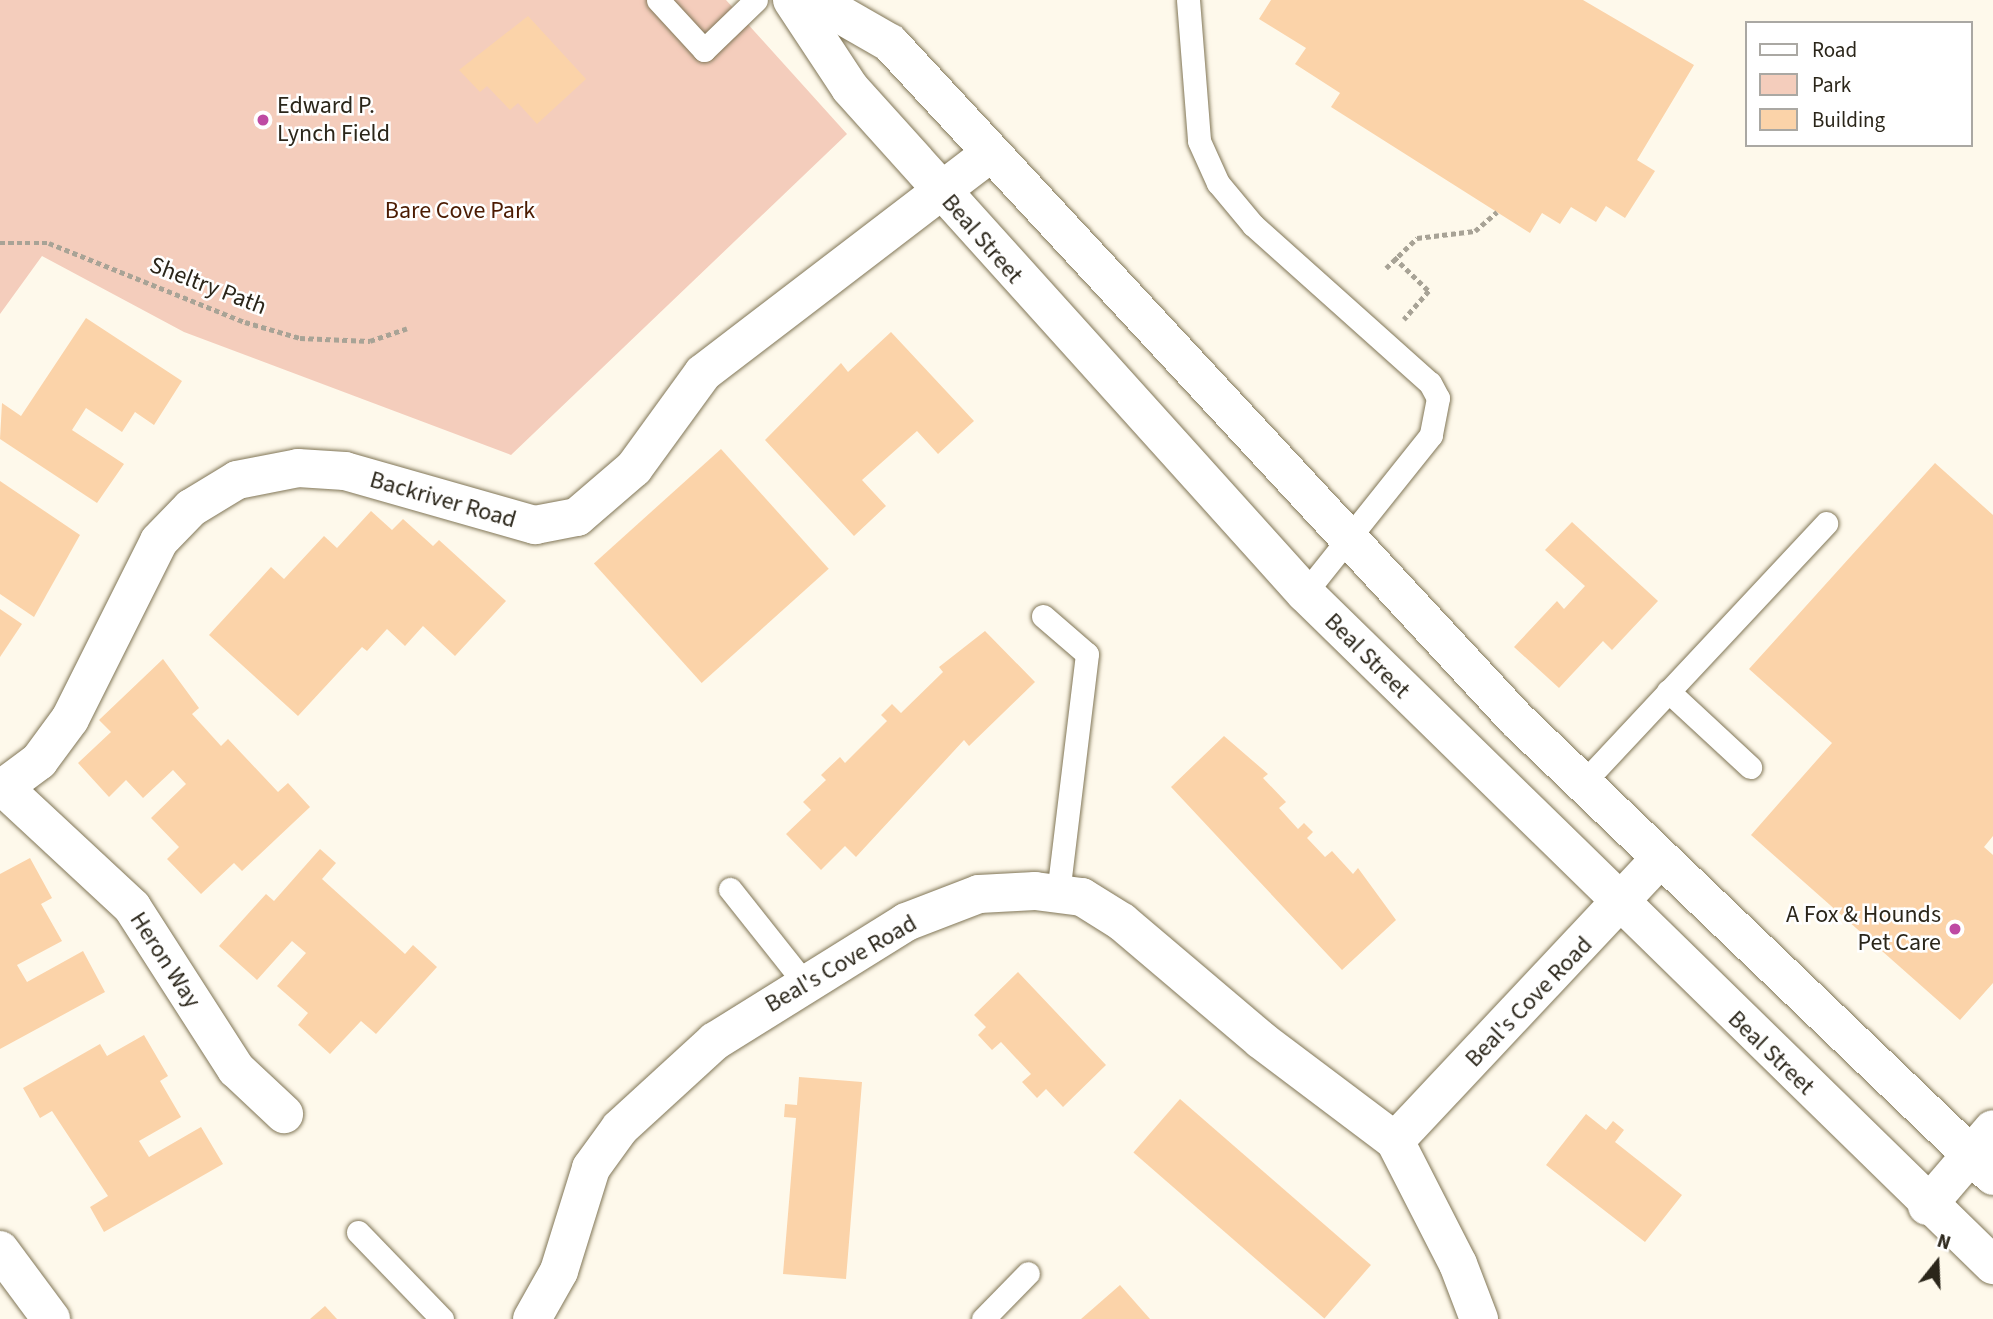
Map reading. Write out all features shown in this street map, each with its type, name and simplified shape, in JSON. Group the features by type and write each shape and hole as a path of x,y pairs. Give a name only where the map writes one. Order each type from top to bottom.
{"street":[{"name":"Beal Street","path":"792,0 850,88 1305,593 1927,1206 1993,1265"},
{"path":"815,0 890,43 1347,541 1583,783 1660,859 1985,1154 1927,1206"},
{"name":"Backriver Road","path":"2,789 39,761 70,719 159,541 191,508 237,481 298,468 345,471 535,525 577,516 634,468 703,373 991,153"},
{"name":"Heron Way","path":"2,789 132,907 236,1069 284,1114"},
{"name":"Beal's Cove Road","path":"1395,1141 1621,906 1660,859"},
{"name":"Beal's Cove Road","path":"533,1319 559,1271 591,1168 620,1128 715,1041 803,981 906,922 979,894 1058,894 1082,897 1166,953 1261,1040 1395,1141 1458,1264 1479,1319"},
{"path":"0,1250 51,1319"}],"lane":[{"path":"658,0 704,50 756,0"},
{"path":"1188,0 1199,142 1218,183 1253,225 1430,383 1439,416 1305,593"},
{"path":"1583,783 1826,523"},
{"path":"1044,616 1087,653 1058,894"},
{"path":"1668,691 1750,767"},
{"path":"730,889 803,981"},
{"path":"358,1233 442,1319"},
{"path":"983,1319 1028,1273"}],"path":[{"path":"1385,268 1394,257 1417,239 1475,231 1497,212"},
{"name":"Sheltry Path","path":"0,243 50,243 244,322 300,338 370,341 407,328"},
{"path":"1385,343 1429,291 1394,257"}],"green space":[{"name":"Bare Cove Park","path":"0,0 726,0 847,134 511,455 184,332 42,256 0,314"}],"building":[{"path":"1271,0 1583,0 1694,65 1637,160 1655,171 1625,218 1606,206 1596,222 1571,207 1560,224 1542,213 1530,233 1331,107 1340,93 1295,64 1306,48 1259,19"},
{"path":"528,16 586,79 537,124 518,103 510,110 487,86 480,92 459,70"},
{"path":"86,318 182,381 154,425 135,412 122,432 86,408 72,430 124,464 97,503 0,439 2,403 21,416"},
{"path":"891,332 974,421 938,454 917,431 862,480 886,506 854,536 765,440 841,363 848,372"},
{"path":"721,449 829,569 702,683 594,563"},
{"path":"1935,463 1993,515 1993,836 1984,847 1993,855 1993,983 1960,1020 1751,835 1832,743 1749,669"},
{"path":"0,481 80,535 34,617 0,594"},
{"path":"371,511 392,530 403,519 433,546 439,540 506,601 455,656 423,626 405,646 387,629 367,651 362,647 298,716 209,635 271,567 284,579 324,536 337,548"},
{"path":"1572,522 1658,601 1612,650 1603,641 1559,688 1514,647 1557,601 1564,609 1585,586 1545,550"},
{"path":"0,609 22,624 0,657"},
{"path":"985,631 1035,682 969,746 964,740 856,857 845,846 821,870 786,834 811,810 803,802 826,780 821,775 840,757 845,763 887,721 881,715 892,704 901,713 943,672 939,667"},
{"path":"163,659 199,708 192,714 221,746 228,739 278,792 288,783 310,807 242,871 234,863 201,894 167,859 179,847 151,818 186,784 173,770 143,798 126,780 109,797 78,763 111,732 99,720"},
{"path":"1224,736 1268,774 1263,778 1286,802 1279,808 1298,829 1304,823 1313,832 1307,838 1325,857 1332,851 1353,874 1358,868 1396,920 1342,970 1171,787"},
{"path":"320,849 336,863 322,879 405,954 413,945 437,967 376,1034 361,1021 330,1054 298,1025 308,1013 277,986 306,953 292,941 257,980 219,946 266,894 274,901"},
{"path":"30,858 52,898 41,904 62,941 17,965 27,982 83,951 105,992 0,1049 0,874"},
{"path":"1018,972 1106,1065 1063,1107 1046,1089 1037,1098 1022,1082 1031,1074 1001,1042 992,1050 978,1035 986,1027 974,1015"},
{"path":"144,1035 168,1076 160,1081 181,1117 139,1141 149,1157 201,1127 223,1164 104,1232 90,1207 108,1196 52,1111 40,1118 23,1088 100,1044 107,1056"},
{"path":"799,1077 862,1082 846,1279 783,1274 796,1118 784,1117 785,1104 797,1105"},
{"path":"1180,1099 1371,1265 1324,1319 1133,1153"},
{"path":"1586,1114 1606,1130 1613,1121 1624,1130 1615,1142 1682,1195 1645,1242 1546,1165"},
{"path":"1120,1285 1150,1319 1081,1319"},
{"path":"325,1306 337,1319 310,1319"}],"place":[{"name":"Edward P. Lynch Field","path":"263,120"},
{"name":"A Fox & Hounds Pet Care","path":"1955,929"}]}
